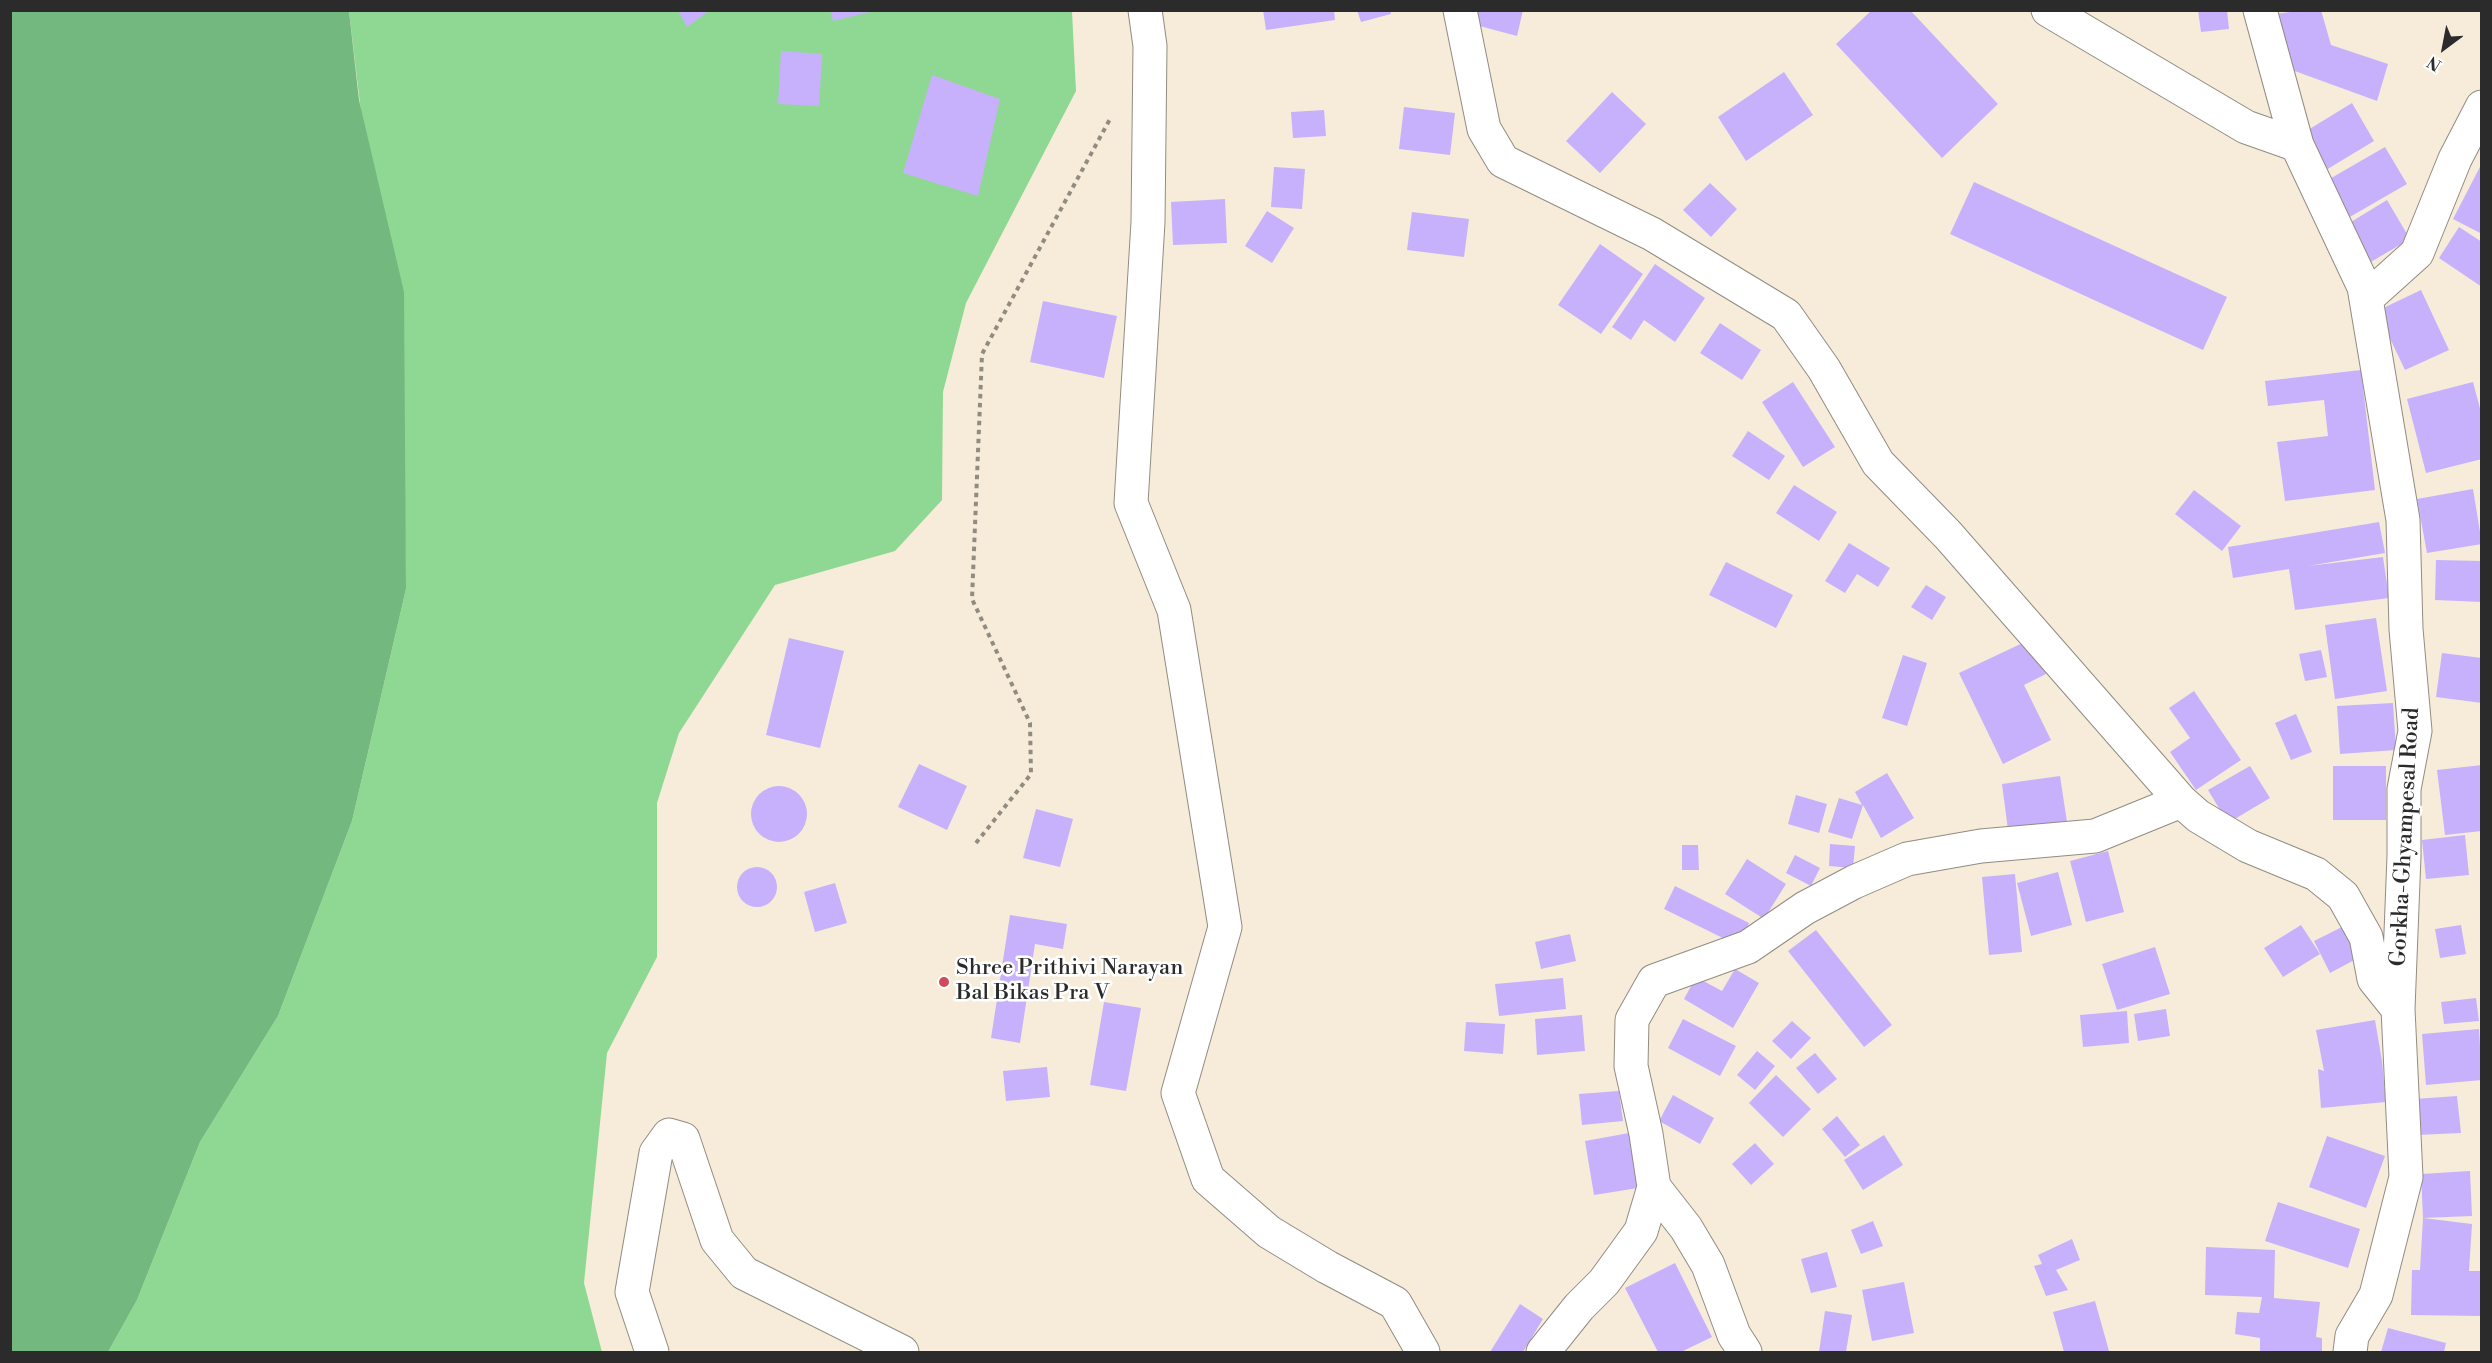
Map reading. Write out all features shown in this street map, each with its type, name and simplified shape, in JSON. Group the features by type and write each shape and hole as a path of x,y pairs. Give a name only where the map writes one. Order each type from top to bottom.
{"street":[{"path":"1145,10 1150,46 1148,222 1131,503 1174,610 1225,927 1178,1093 1208,1179 1269,1232 1326,1267 1395,1303 1423,1353"},
{"path":"1460,10 1484,129 1503,161 1652,234 1786,315 1824,369 1878,463 1948,535 2181,801 2198,816 2248,846 2316,874 2343,896 2366,937 2374,980 2398,1009"},
{"path":"2048,10 2246,127 2297,145"},
{"name":"Gorkha-Ghyampesal Road","path":"2260,10 2297,145 2364,287 2403,520 2406,629 2415,731 2404,789 2404,856 2398,1009 2406,1177 2376,1295 2352,1336 2350,1353"},
{"path":"2367,298 2417,253 2455,159 2481,107"},
{"path":"1543,1353 1579,1307 1604,1282 1641,1232 1654,1187 1646,1134 1631,1066 1632,1020 1654,981 1748,947 1805,908 1854,882 1907,859 1981,846 2095,836 2181,801"},
{"path":"652,1353 632,1292 656,1153 669,1135 683,1139 717,1240 744,1273 902,1353"},
{"path":"1654,1187 1686,1228 1708,1265 1734,1335 1745,1353"}],"path":[{"path":"976,843 1031,774 1030,723 972,599 982,354 1111,118"}],"green space":[{"path":"10,11 349,11 359,100 404,292 406,589 352,821 278,1016 200,1142 137,1300 108,1352 11,1352"},
{"path":"349,11 1072,11 1076,91 966,303 943,392 942,500 895,551 775,585 679,733 657,803 657,957 607,1053 584,1283 602,1352 108,1352 137,1300 200,1142 278,1016 352,821 406,589 404,475"}],"building":[{"path":"678,10 710,10 687,27"},
{"path":"831,10 874,10 874,11 833,21"},
{"path":"1263,10 1334,10 1335,20 1266,30"},
{"path":"1357,10 1390,10 1391,14 1361,22"},
{"path":"1475,10 1523,10 1517,36 1472,24"},
{"path":"1872,10 1910,10 1998,104 1942,158 1836,44"},
{"path":"2198,10 2227,10 2229,29 2201,32"},
{"path":"2321,10 2331,45 2388,64 2377,101 2281,66 2276,14"},
{"path":"781,51 822,54 819,106 778,104"},
{"path":"1784,72 1813,115 1746,161 1718,117"},
{"path":"932,75 1000,99 978,196 903,173"},
{"path":"1612,92 1646,124 1600,173 1566,141"},
{"path":"2352,103 2374,141 2326,170 2303,133"},
{"path":"1404,107 1455,113 1450,155 1399,149"},
{"path":"1324,110 1326,136 1293,138 1291,112"},
{"path":"2385,147 2407,184 2348,218 2326,181"},
{"path":"2482,163 2482,234 2453,219"},
{"path":"1274,167 1305,169 1302,209 1271,207"},
{"path":"1974,182 2227,297 2203,350 1950,234"},
{"path":"1710,183 1737,209 1711,237 1683,210"},
{"path":"1225,199 1227,243 1173,245 1171,202"},
{"path":"2387,200 2410,239 2369,263 2346,225"},
{"path":"1267,211 1294,228 1272,263 1245,246"},
{"path":"1412,212 1469,219 1464,257 1407,250"},
{"path":"2459,227 2482,242 2482,287 2439,258"},
{"path":"1600,244 1643,274 1601,334 1558,305"},
{"path":"1655,264 1705,298 1675,342 1644,320 1631,340 1612,327"},
{"path":"2421,290 2449,350 2405,370 2377,311"},
{"path":"1043,301 1117,316 1104,378 1030,362"},
{"path":"1720,323 1761,350 1742,380 1700,353"},
{"path":"2361,370 2375,490 2285,501 2277,442 2328,436 2324,400 2268,406 2265,381"},
{"path":"1793,382 1835,447 1803,467 1762,402"},
{"path":"2473,382 2482,416 2482,459 2426,473 2407,399"},
{"path":"1748,431 1785,456 1769,480 1732,456"},
{"path":"1794,485 1837,512 1819,541 1776,513"},
{"path":"2473,489 2482,544 2427,553 2417,499"},
{"path":"2194,490 2241,526 2222,551 2175,514"},
{"path":"2379,522 2385,553 2308,566 2383,557 2389,598 2295,610 2289,569 2233,578 2228,547"},
{"path":"1849,543 1890,568 1878,587 1857,574 1845,593 1825,581"},
{"path":"2436,560 2482,561 2482,602 2435,600"},
{"path":"1726,562 1793,595 1776,628 1709,595"},
{"path":"1926,585 1946,597 1932,620 1911,607"},
{"path":"2376,618 2387,691 2335,699 2325,625"},
{"path":"789,638 844,651 820,748 766,735"},
{"path":"2029,640 2046,674 2024,685 2051,740 2003,764 1959,673"},
{"path":"2321,650 2327,677 2305,681 2299,654"},
{"path":"2442,653 2482,658 2482,703 2436,697"},
{"path":"1903,655 1927,663 1907,726 1882,718"},
{"path":"2194,691 2241,760 2196,790 2170,752 2190,738 2169,708"},
{"path":"2393,703 2396,750 2340,754 2337,706"},
{"path":"2296,714 2312,752 2291,760 2275,723"},
{"path":"919,764 967,786 947,830 898,807"},
{"path":"2482,765 2482,831 2445,835 2437,770"},
{"path":"2250,766 2270,798 2228,823 2208,790"},
{"path":"2333,766 2386,766 2386,820 2333,820"},
{"path":"1887,773 1914,818 1881,838 1863,805 1852,839 1828,832 1839,798 1862,805 1855,792"},
{"path":"2060,776 2067,822 2008,830 2002,784"},
{"path":"779,786 794,791 802,799 807,814 802,829 794,837 779,842 764,837 756,829 751,814 756,799 764,791"},
{"path":"1796,795 1827,804 1819,833 1788,824"},
{"path":"1036,809 1073,819 1060,867 1023,858"},
{"path":"2465,835 2469,875 2426,879 2422,840"},
{"path":"1830,844 1855,846 1853,868 1829,866"},
{"path":"1682,845 1698,845 1699,870 1682,870"},
{"path":"2108,851 2124,912 2086,922 2070,861"},
{"path":"1795,855 1820,868 1811,886 1786,873"},
{"path":"1747,859 1786,884 1764,919 1725,894"},
{"path":"757,867 765,868 771,873 776,879 776,895 771,901 765,906 757,907 749,906 743,901 738,895 737,887 738,879 743,873 749,868"},
{"path":"2058,872 2072,925 2031,936 2017,883"},
{"path":"2015,874 2022,952 1989,955 1982,877"},
{"path":"835,883 847,923 815,932 804,892"},
{"path":"1675,886 1749,923 1739,946 1664,909"},
{"path":"1010,915 1067,924 1063,949 1035,944 1020,1043 991,1038"},
{"path":"2301,925 2320,954 2283,977 2264,948"},
{"path":"2461,925 2466,954 2440,958 2435,929"},
{"path":"2344,926 2360,957 2330,973 2314,941"},
{"path":"1816,930 1892,1025 1864,1047 1788,951"},
{"path":"1570,934 1576,961 1541,969 1535,942"},
{"path":"2155,947 2170,994 2117,1010 2102,964"},
{"path":"1735,969 1759,983 1733,1028 1684,999 1696,977 1722,991"},
{"path":"1563,978 1566,1009 1499,1016 1495,984"},
{"path":"2476,998 2479,1021 2444,1024 2441,1002"},
{"path":"1104,1002 1141,1008 1126,1091 1090,1085"},
{"path":"2166,1009 2170,1036 2138,1041 2134,1014"},
{"path":"2127,1011 2129,1043 2083,1047 2080,1015"},
{"path":"1582,1015 1585,1051 1537,1055 1535,1019"},
{"path":"1683,1019 1736,1046 1720,1076 1668,1048"},
{"path":"2375,1020 2386,1102 2321,1108 2318,1069 2324,1071 2316,1030"},
{"path":"1792,1021 1811,1038 1791,1059 1772,1041"},
{"path":"1466,1022 1505,1024 1503,1054 1464,1051"},
{"path":"2479,1029 2482,1080 2426,1085 2422,1034"},
{"path":"1757,1051 1775,1066 1755,1090 1737,1075"},
{"path":"1815,1053 1837,1079 1818,1094 1796,1068"},
{"path":"1047,1067 1050,1097 1006,1101 1003,1071"},
{"path":"1776,1075 1811,1109 1783,1137 1749,1103"},
{"path":"1619,1091 1623,1121 1582,1125 1579,1094"},
{"path":"1673,1095 1714,1118 1700,1144 1659,1121"},
{"path":"2457,1096 2461,1133 2417,1135 2415,1099"},
{"path":"1837,1116 1860,1145 1845,1157 1822,1129"},
{"path":"1629,1133 1638,1188 1594,1195 1585,1141"},
{"path":"1884,1135 1903,1165 1863,1190 1844,1160"},
{"path":"2327,1136 2385,1156 2366,1208 2309,1187"},
{"path":"1755,1143 1774,1164 1751,1185 1732,1164"},
{"path":"2470,1171 2472,1216 2423,1218 2421,1174"},
{"path":"2278,1202 2360,1229 2348,1268 2265,1241"},
{"path":"2423,1218 2472,1224 2469,1271 2482,1271 2482,1316 2411,1315 2412,1270 2420,1270"},
{"path":"1873,1221 1883,1246 1861,1254 1851,1230"},
{"path":"2072,1239 2080,1260 2056,1270 2068,1290 2046,1296 2034,1266 2042,1264 2038,1255"},
{"path":"2206,1247 2275,1250 2274,1298 2320,1302 2316,1337 2322,1338 2322,1352 2260,1352 2260,1338 2235,1334 2237,1312 2259,1313 2262,1297 2205,1295"},
{"path":"1827,1252 1837,1287 1811,1293 1801,1259"},
{"path":"1675,1263 1712,1337 1681,1352 1658,1352 1625,1288"},
{"path":"1904,1282 1914,1333 1872,1341 1862,1290"},
{"path":"2095,1301 2109,1351 2064,1352 2053,1312"},
{"path":"1520,1304 1543,1319 1523,1352 1490,1352"},
{"path":"1825,1311 1852,1315 1846,1352 1819,1352"},
{"path":"2388,1328 2446,1343 2444,1352 2381,1352"}],"place":[{"name":"Shree Prithivi Narayan Bal Bikas Pra V","path":"944,982"}]}
